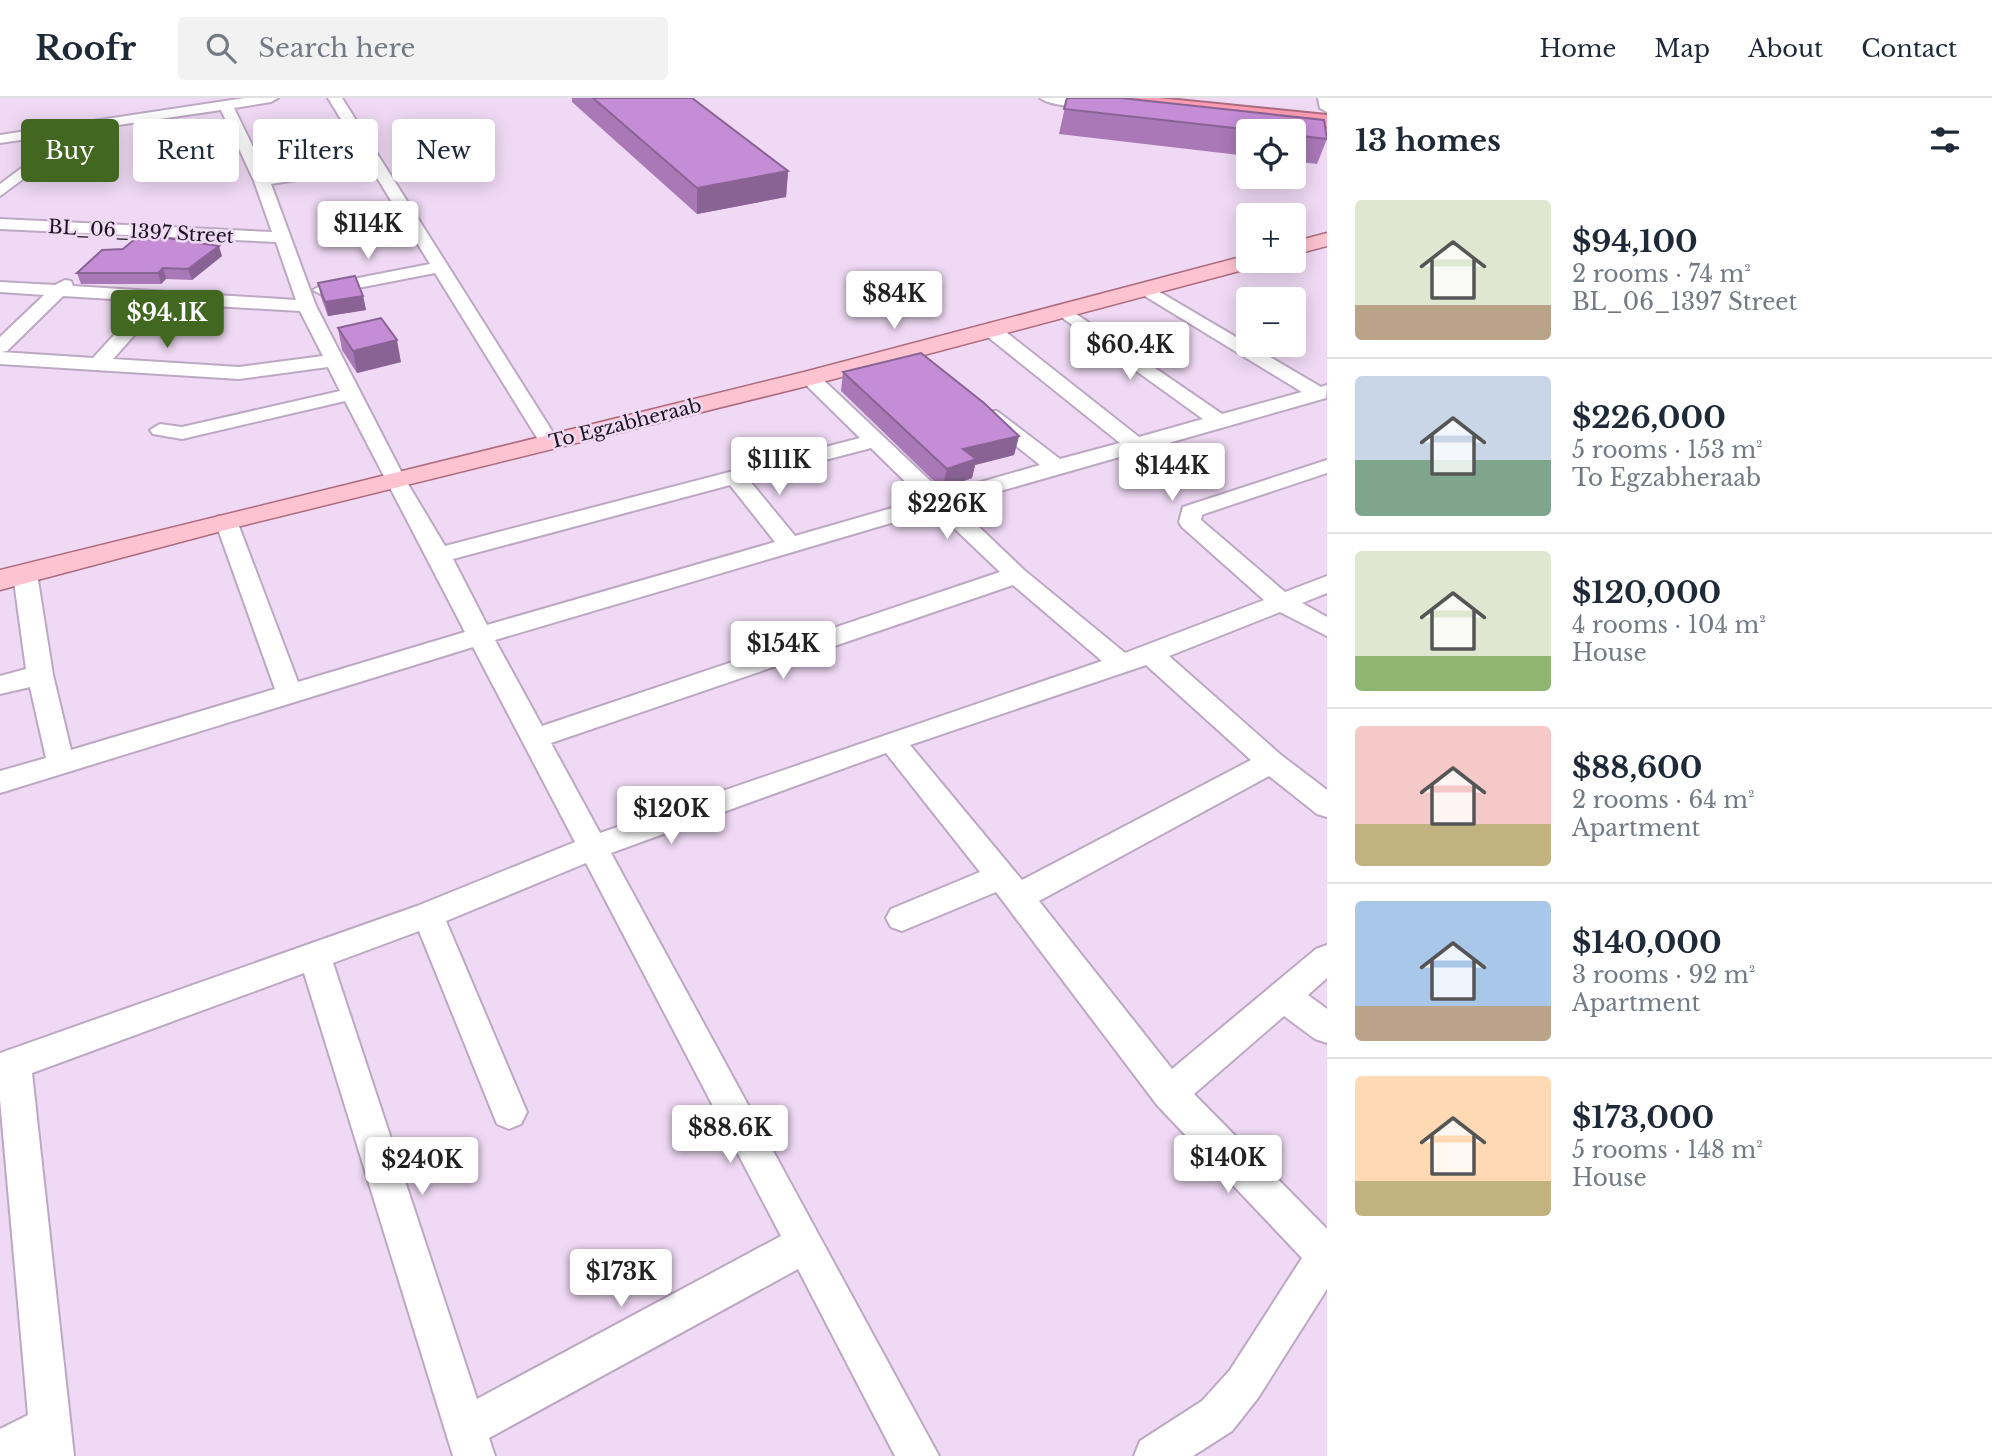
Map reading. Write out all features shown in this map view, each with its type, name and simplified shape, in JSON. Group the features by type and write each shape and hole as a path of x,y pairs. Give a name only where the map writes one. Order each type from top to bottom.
{"highway":[{"path":"1166,98 1327,115"},
{"path":"1098,100 1327,108"},
{"path":"1098,100 1327,128"},
{"path":"1214,103 1327,121"}],"main road":[{"path":"1306,245 1327,239"},
{"name":"To Egzabheraab","path":"13,577 394,479 810,378 1236,265"}],"street":[{"path":"119,121 271,98"},
{"path":"335,98 348,119"},
{"path":"1047,98 1098,100"},
{"path":"1325,98 1327,108"},
{"path":"226,105 253,162"},
{"path":"0,139 21,136"},
{"path":"378,166 549,442"},
{"path":"0,191 21,175"},
{"path":"262,182 305,300 394,479 439,555 533,739 918,1456"},
{"name":"BL_06_1397 Street","path":"0,224 282,237"},
{"path":"105,249 124,231"},
{"path":"0,287 157,299 305,300 440,267"},
{"path":"0,347 76,275"},
{"path":"1146,289 1323,393"},
{"path":"98,364 157,299"},
{"path":"1063,310 1220,422"},
{"path":"990,329 1137,446"},
{"path":"909,350 930,366"},
{"path":"0,358 239,373 335,360"},
{"path":"810,378 872,441 1016,575 1121,663"},
{"path":"0,782 480,636 1056,467 1323,393"},
{"path":"160,430 183,433 351,394"},
{"path":"972,400 1056,467"},
{"path":"439,555 872,441"},
{"path":"1327,466 1191,512 1190,522 1283,603 1327,628"},
{"path":"734,476 791,546"},
{"path":"226,521 290,694"},
{"path":"533,739 794,653 1016,575"},
{"path":"13,577 61,764"},
{"path":"0,1452 51,1441 7,1066 428,915 591,848 891,741 1150,654 1327,584"},
{"path":"1150,654 1272,762 1327,806"},
{"path":"0,685 40,674"},
{"path":"891,741 1009,886 1169,1093 1327,1256 1244,1384 1217,1416 1156,1456"},
{"path":"902,918 1009,886 1272,762"},
{"path":"428,915 509,1112"},
{"path":"315,956 470,1442 805,1244"},
{"path":"1169,1093 1327,959"},
{"path":"1284,997 1327,1028"}],"building":[{"path":"593,98 692,98 788,171 697,188"},
{"path":"1067,98 1121,98 1324,120 1327,139 1306,137 1306,119 1236,119 1236,128 1064,109"},
{"path":"141,234 219,246 188,269 163,268 158,273 77,273 102,250 123,249"},
{"path":"355,276 363,296 325,302 318,283"},
{"path":"381,318 397,340 353,351 338,328"},
{"path":"921,353 984,403 1019,436 963,449 976,459 947,469 843,372"}]}
